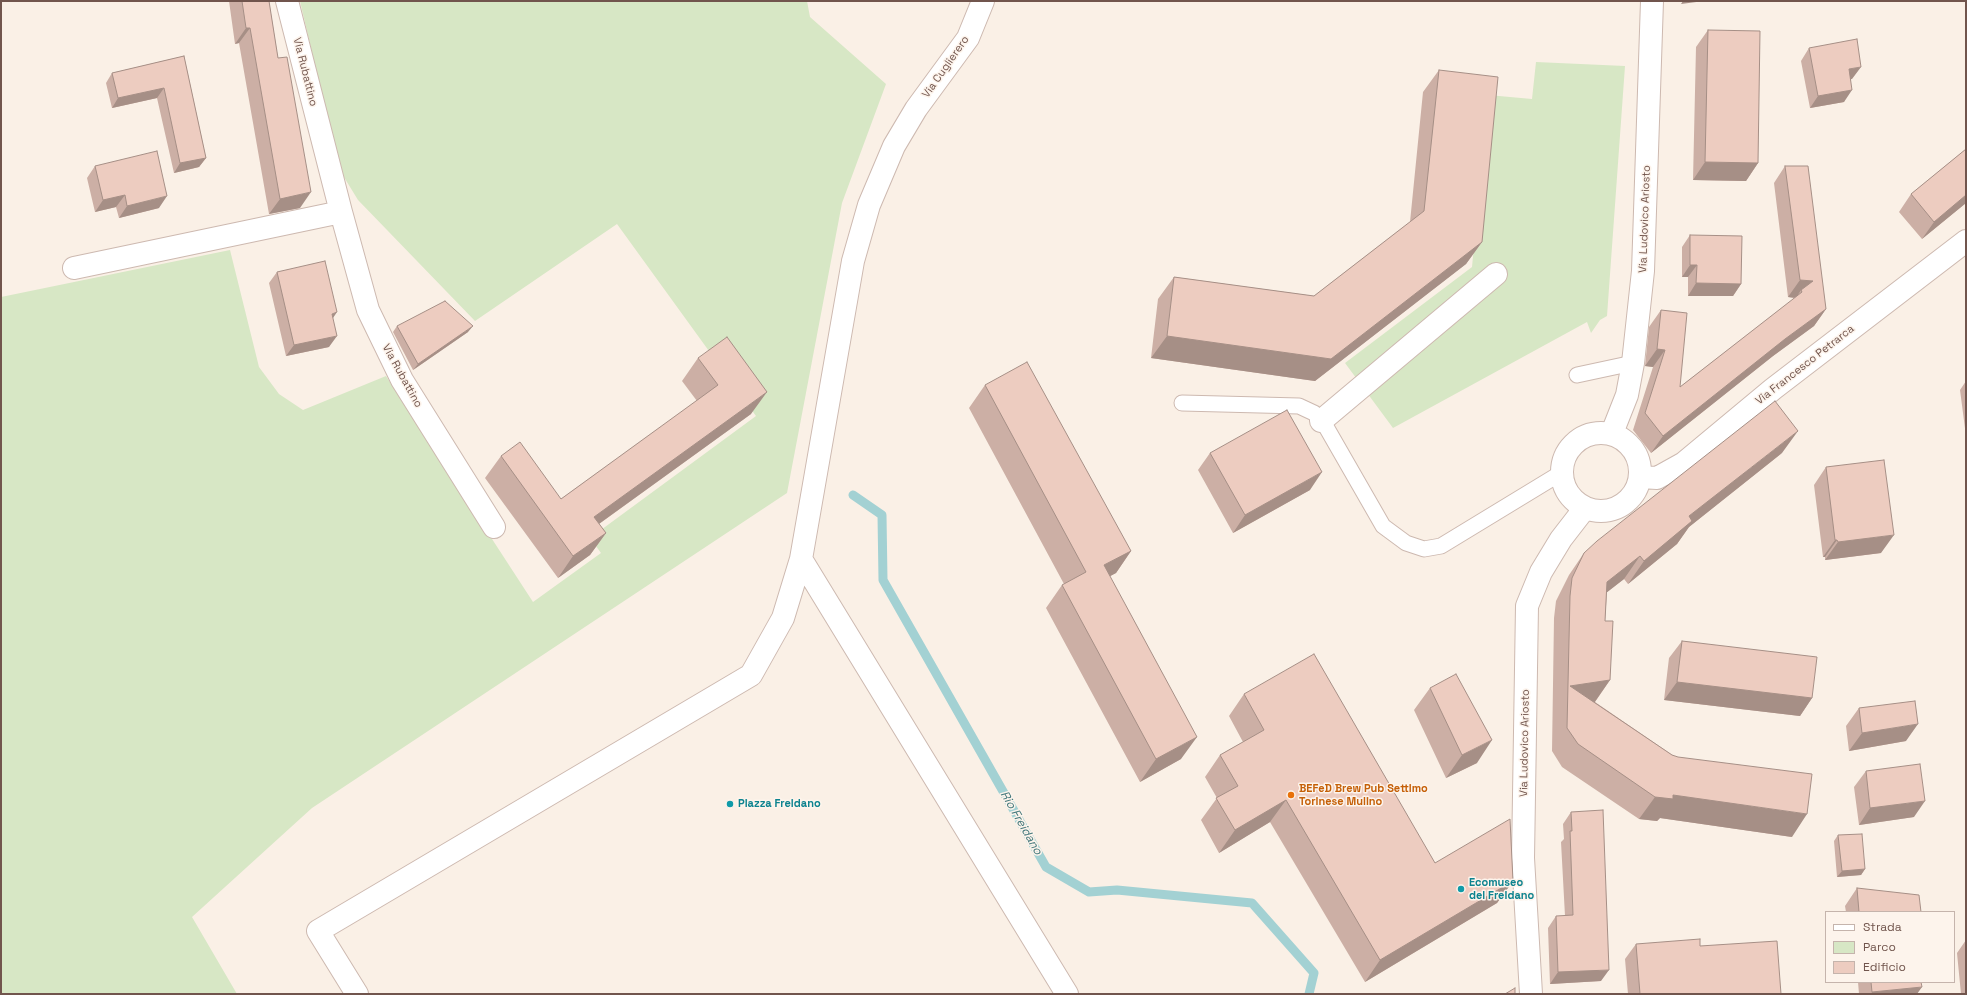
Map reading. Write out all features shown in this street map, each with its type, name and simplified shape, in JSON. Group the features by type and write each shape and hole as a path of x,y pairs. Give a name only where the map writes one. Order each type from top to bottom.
{"street":[{"name":"Via Rubattino","path":"287,1 341,212 371,317 402,380 494,527"},
{"name":"Via Cuglierero","path":"357,994 318,931 751,675 783,618 801,559 853,261 869,204 890,153 916,109 968,38 983,1"},
{"name":"Via Ludovico Ariosto","path":"1612,434 1627,395 1633,363 1643,271 1652,1"},
{"path":"74,268 341,212"},
{"name":"Via Francesco Petrarca","path":"1641,477 1657,478 1684,463 1773,389 1966,241"},
{"path":"1321,421 1496,274"},
{"path":"1597,432 1612,434 1624,440 1634,450 1640,463 1641,477 1636,491 1627,502 1614,509 1600,512 1586,508 1573,500 1565,488 1561,473 1564,459 1571,446 1583,436 1597,432"},
{"name":"Via Ludovico Ariosto","path":"1531,994 1523,858 1527,606 1541,572 1561,539 1586,508"},
{"path":"801,559 1067,994"}],"lane":[{"path":"1577,375 1633,363"},
{"path":"1182,403 1299,406 1314,413 1321,421 1383,526 1406,543 1424,550 1441,546 1561,473"}],"green space":[{"path":"300,1 807,1 810,17 886,84 842,203 787,493 312,808 192,917 237,994 1,994 1,297 230,250 259,367 279,394 303,410 386,376 533,602 601,553 590,538 756,416 617,224 475,321 358,200 339,169"},
{"path":"1536,62 1625,66 1607,316 1600,320 1591,333 1587,322 1393,428 1345,363 1472,267 1488,95 1532,99"}],"building":[{"path":"242,1 269,1 278,58 287,57 311,192 280,199 250,28 246,28"},
{"path":"1708,30 1760,31 1758,163 1705,162"},
{"path":"1857,39 1861,67 1849,69 1852,90 1818,96 1809,48"},
{"path":"184,56 206,158 180,163 164,88 118,98 112,73"},
{"path":"1439,70 1498,77 1482,242 1331,359 1167,336 1174,277 1314,296 1424,211"},
{"path":"1966,149 1966,195 1934,222 1911,194"},
{"path":"157,151 167,196 127,206 125,195 103,200 95,166"},
{"path":"1785,166 1808,166 1826,309 1785,339 1663,436 1645,413 1665,350 1657,349 1661,310 1687,313 1680,387 1802,292 1801,290 1813,281 1800,280"},
{"path":"1690,235 1742,236 1741,284 1696,283 1697,265 1690,265"},
{"path":"325,261 337,312 332,314 337,336 294,345 277,272"},
{"path":"445,301 473,326 418,364 397,326"},
{"path":"727,337 767,392 594,517 606,533 573,556 501,456 520,442 561,499 718,385 698,358"},
{"path":"1027,362 1131,551 1104,565 1197,737 1156,759 1062,585 1086,572 985,385"},
{"path":"1775,401 1798,431 1689,516 1692,521 1644,561 1640,556 1607,582 1605,621 1613,621 1610,680 1570,686 1672,755 1812,774 1807,814 1673,795 1673,799 1655,797 1578,744 1567,728 1570,596 1572,578 1584,553 1597,541"},
{"path":"1287,410 1322,472 1245,515 1210,453"},
{"path":"1884,460 1894,535 1838,542 1835,540 1826,467"},
{"path":"1682,641 1817,657 1812,698 1677,682"},
{"path":"1314,654 1435,863 1510,819 1513,881 1380,960 1286,800 1235,830 1216,798 1238,786 1220,755 1264,730 1244,694"},
{"path":"1456,674 1492,740 1462,755 1430,688"},
{"path":"1915,701 1918,724 1862,733 1859,708"},
{"path":"1920,764 1925,801 1870,808 1866,771"},
{"path":"1603,810 1609,970 1558,972 1556,916 1573,915 1570,831 1572,831 1571,812"},
{"path":"1862,834 1865,869 1842,871 1838,835"},
{"path":"1857,888 1919,895 1921,911 1859,911"},
{"path":"1700,939 1700,946 1777,941 1781,994 1640,994 1636,944"},
{"path":"1871,983 1921,983 1922,987 1872,992"},
{"path":"1515,988 1515,994 1505,994"}],"waterway":[{"name":"Rio Freidano","path":"853,495 882,515 883,580 1046,867 1089,892 1117,890 1252,903 1314,973 1309,994"}],"place":[{"name":"BEFeD Brew Pub Settimo Torinese Mulino","path":"1291,795"},
{"name":"Piazza Freidano","path":"730,804"},
{"name":"Ecomuseo del Freidano","path":"1461,889"}]}
